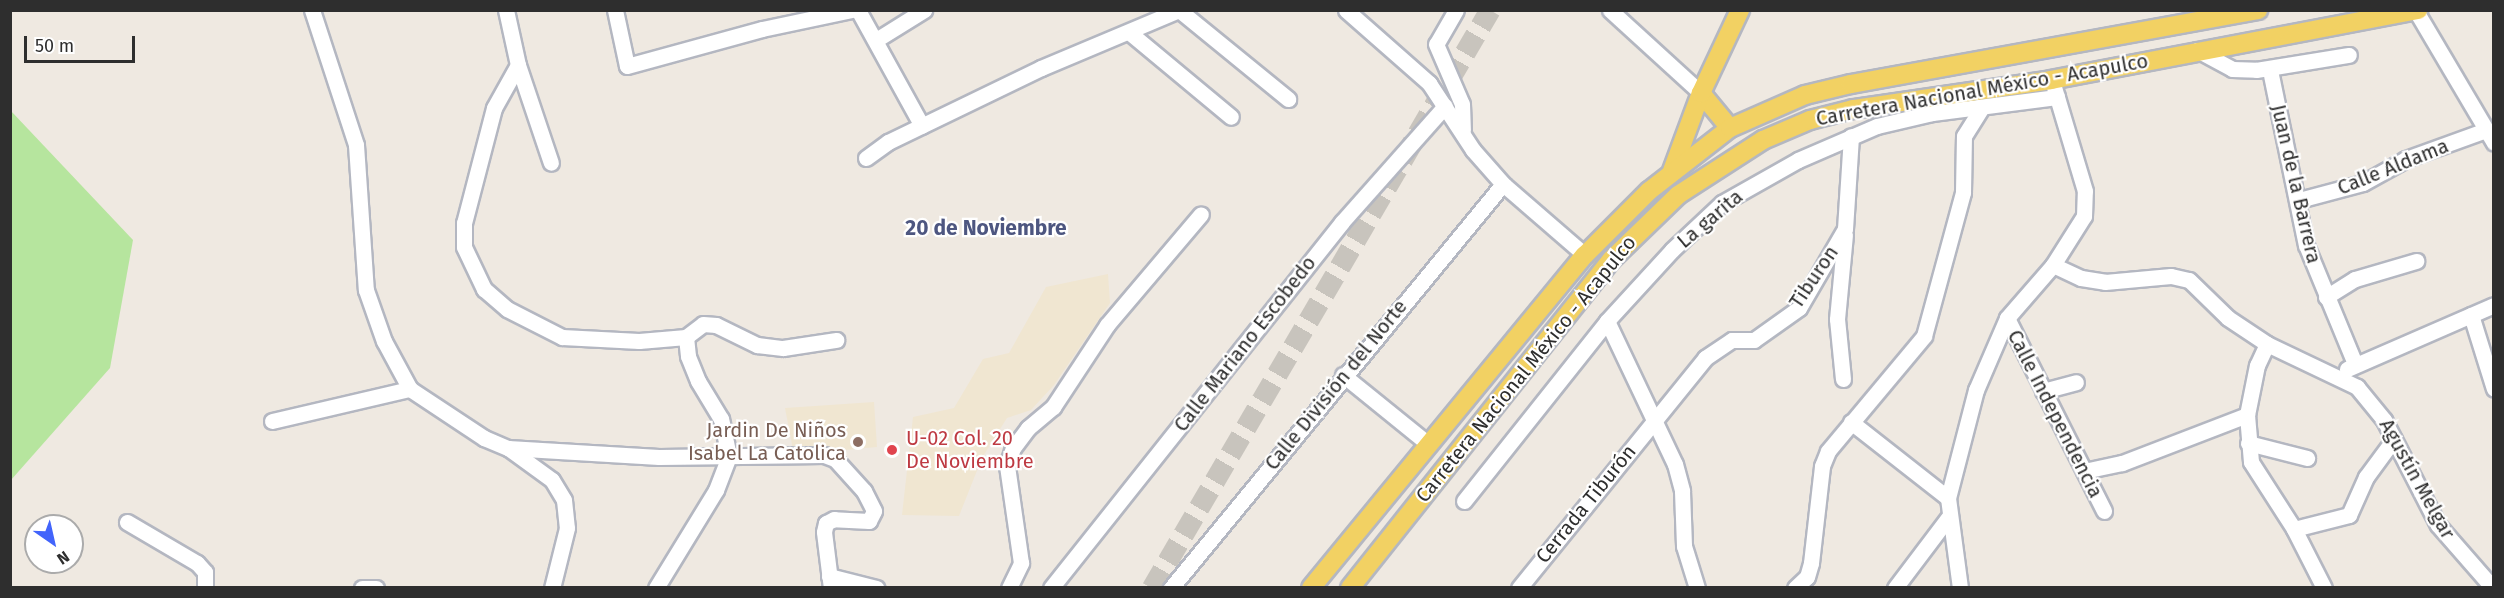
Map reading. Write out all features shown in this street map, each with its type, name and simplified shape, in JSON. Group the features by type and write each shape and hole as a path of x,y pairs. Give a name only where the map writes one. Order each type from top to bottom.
{"main road":[{"path":"1671,171 1701,93 1740,10"},
{"name":"Carretera Nacional México - Acapulco","path":"1311,588 1427,443 1585,255 1671,171 1730,128 1805,95 1851,84 2258,10"},
{"name":"Carretera Nacional México - Acapulco","path":"1350,588 1611,260 1678,195 1716,166 1763,140 1810,120 1853,109 2051,80 2197,50 2416,11"},
{"path":"1701,93 1730,128"}],"street":[{"path":"312,10 356,146 366,290 384,341 410,389 484,438 508,448 552,480 564,500 567,528 552,588"},
{"path":"506,10 518,65 551,164"},
{"path":"615,10 627,66 762,29 852,10"},
{"path":"858,10 922,126"},
{"path":"876,40 924,10"},
{"path":"866,158 922,126 1041,68 1130,33 1179,10 1288,99"},
{"path":"1346,10 1413,66 1445,106 1473,150 1503,184 1585,255"},
{"path":"1364,26 1366,10"},
{"path":"1456,10 1436,44 1462,104 1462,130"},
{"path":"2416,11 2490,137"},
{"path":"1615,13 1701,93"},
{"path":"1130,33 1231,117"},
{"path":"2197,50 2232,69 2270,70 2326,56 2349,55"},
{"path":"518,65 494,108 464,223 464,247 484,289 507,309 562,337 639,341 686,337 703,324 716,325 757,345 783,348 836,339"},
{"name":"Juan de la Barrera","path":"2270,70 2299,200 2306,244 2355,364"},
{"path":"1960,588 1948,518 1948,498 1976,390 2007,318 2054,266 2084,216 2085,191 2051,80"},
{"name":"La garita","path":"1464,501 1607,321 1672,250 1722,203 1798,160 1877,126 1932,113 2057,97"},
{"name":"Calle Mariano Escobedo","path":"1051,588 1342,222 1445,106"},
{"path":"1795,588 1807,577 1811,563 1822,466 1828,451 1916,350 1924,336 1963,192 1964,136 1982,107"},
{"name":"Tiburon","path":"1654,421 1720,346 1731,340 1754,340 1799,308 1845,229 1851,136"},
{"name":"Calle Aldama","path":"2299,200 2363,183 2406,159 2490,137"},
{"name":"Calle División del Norte","path":"1171,588 1342,375 1503,184"},
{"path":"1009,588 1021,564 1007,466 1013,448 1028,428 1053,407 1107,326 1201,213"},
{"path":"1843,379 1837,319 1845,229"},
{"path":"2326,297 2355,279 2416,261"},
{"name":"Agustín Melgar","path":"2054,266 2081,278 2106,282 2170,276 2189,280 2228,318 2267,344 2337,376 2371,401 2438,525 2493,588"},
{"path":"2337,376 2355,364 2493,305"},
{"path":"2471,315 2493,389"},
{"name":"Calle Independencia","path":"2007,318 2104,511"},
{"path":"1607,321 1675,464 1682,491 1684,546 1697,588"},
{"path":"656,588 716,490 729,456 721,419 698,381 688,356 686,337"},
{"path":"2267,344 2257,364 2247,415 2251,462 2264,486 2294,529 2324,588"},
{"path":"1342,375 1427,443"},
{"path":"2043,391 2076,382"},
{"path":"272,421 410,389"},
{"path":"2084,471 2122,463 2247,415"},
{"name":"Cerrada Tiburón","path":"1519,588 1654,421"},
{"path":"1851,422 1948,498"},
{"path":"2294,529 2349,515 2366,477 2394,440"},
{"path":"2248,443 2307,458"},
{"path":"508,448 658,457 825,455 835,459 864,491 874,511 869,520 834,519 826,523 824,532 830,582 876,588"},
{"path":"1895,588 1948,518"},
{"path":"127,522 197,563 206,573 205,588"},
{"path":"362,588 376,588"}],"shaded area":[{"path":"1108,274 1110,303 1054,385 1031,410 1007,418 982,458 959,516 902,515 913,417 954,408 983,359 1009,353 1046,287"},
{"path":"874,402 877,447 794,455 785,408"}],"green space":[{"path":"11,111 133,240 110,368 11,480"}],"tunnel":[{"path":"1152,588 1490,10"}],"place":[{"name":"Jardin De Niños Isabel La Catolica","path":"858,442"},
{"name":"U-02 Col. 20 De Noviembre","path":"892,450"}],"district":[{"name":"20 de Noviembre","path":"986,228"}]}
